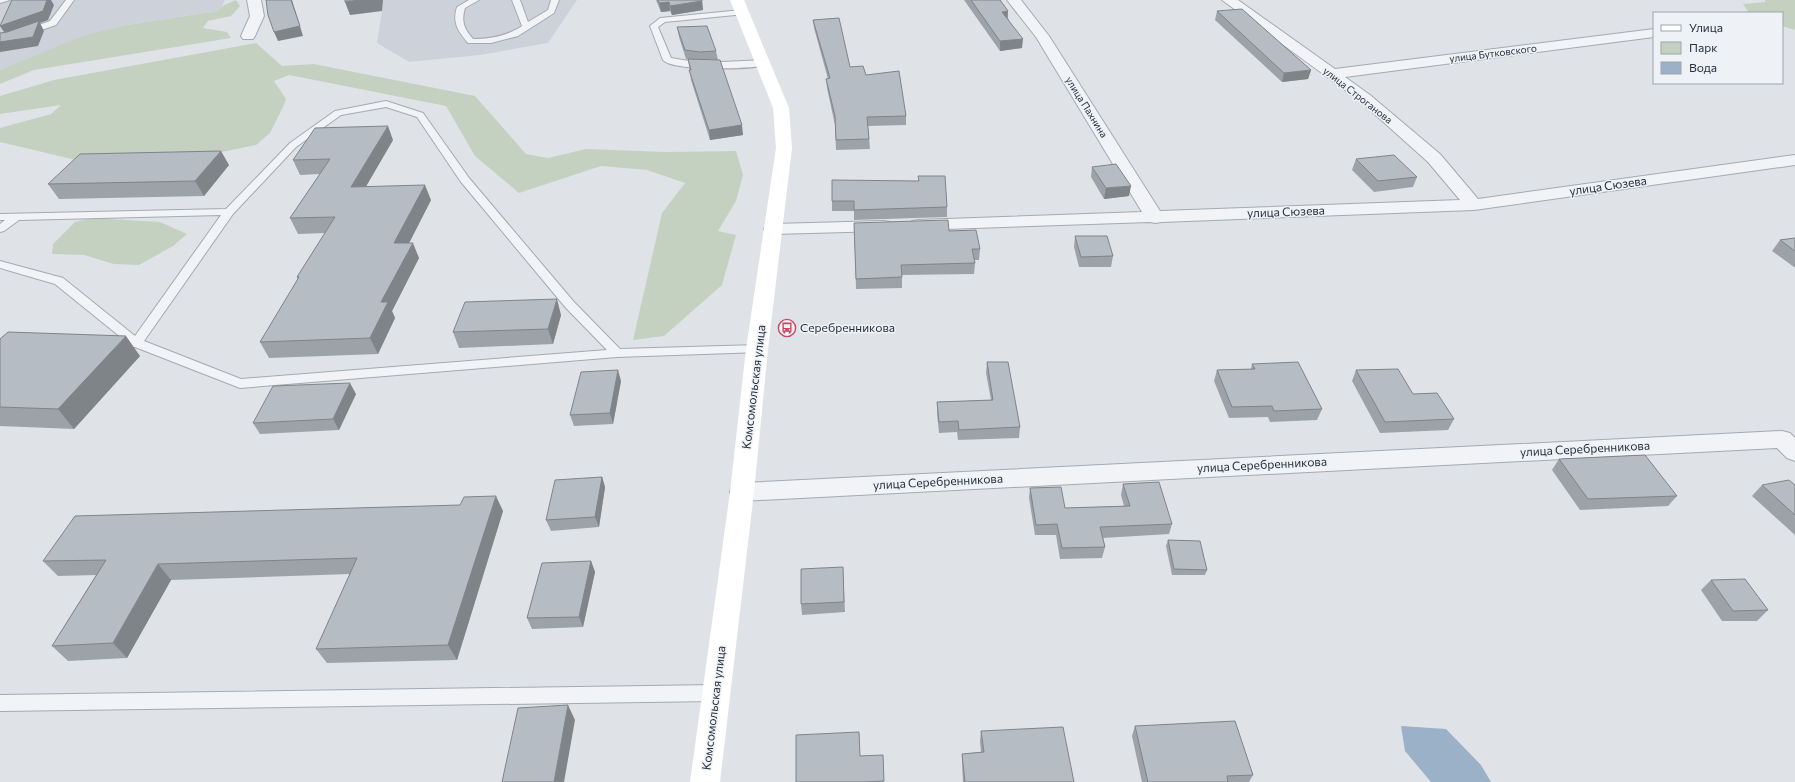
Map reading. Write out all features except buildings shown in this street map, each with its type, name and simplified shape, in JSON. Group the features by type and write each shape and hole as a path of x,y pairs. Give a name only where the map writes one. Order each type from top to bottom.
{"main road":[{"name":"Комсомольская улица","path":"705,782 715,693 742,492 757,349 784,148 784,128 781,108 764,63 739,6"}],"street":[{"path":"248,36 257,16 254,0"},
{"name":"улица Пахнина","path":"1014,0 1042,36 1155,218"},
{"name":"улица Строганова","path":"1229,0 1365,98 1434,158 1474,205"},
{"name":"улица Бутковского","path":"1332,74 1653,33"},
{"name":"улица Сюзева","path":"773,229 1155,218 1474,205 1795,160"},
{"name":"улица Серебренникова","path":"742,492 1788,445"}],"lane":[{"path":"0,1 6,0"},
{"path":"0,39 8,38 53,23 70,0"},
{"path":"476,0 461,7 458,14 460,29 471,41 491,41 515,34 551,11 555,0"},
{"path":"516,0 526,26"},
{"path":"739,6 663,20 654,26 667,60 676,64 697,65 764,63"},
{"path":"136,343 230,212 293,145 338,113 386,104 420,115 465,180 570,305 617,354"},
{"path":"0,216 230,212"},
{"path":"0,229 17,216"},
{"path":"0,264 59,281 136,343 240,384 617,354 757,349"},
{"path":"97,343 136,343"},
{"path":"0,703 715,693"}],"shaded area":[{"path":"0,0 225,0 221,8 216,12 127,25 0,70"},
{"path":"352,0 577,0 548,43 480,55 409,62 377,43 382,11 350,15"}],"green space":[{"path":"236,0 240,6 231,16 208,21 203,28 227,32 231,38 34,70 0,84 0,70 82,36 127,25 216,12 224,5"},
{"path":"1765,0 1795,0 1795,30 1783,26 1783,12 1748,12 1743,4 1765,2"},
{"path":"256,43 282,66 314,64 475,96 526,154 548,158 586,149 666,152 736,151 743,175 736,201 718,231 736,235 722,285 664,336 633,340 662,213 685,183 647,170 601,166 519,193 475,156 446,106 289,75 274,81 286,99 270,133 256,145 177,159 80,161 0,142 0,128 51,114 61,105 0,114 0,96 54,80"},
{"path":"92,218 160,222 187,234 173,246 139,265 114,264 84,255 52,254 53,244 75,222"}],"water":[{"path":"1401,726 1446,729 1481,765 1491,782 1431,782 1405,751"}],"place":[{"name":"Серебренникова","path":"787,328"}]}
